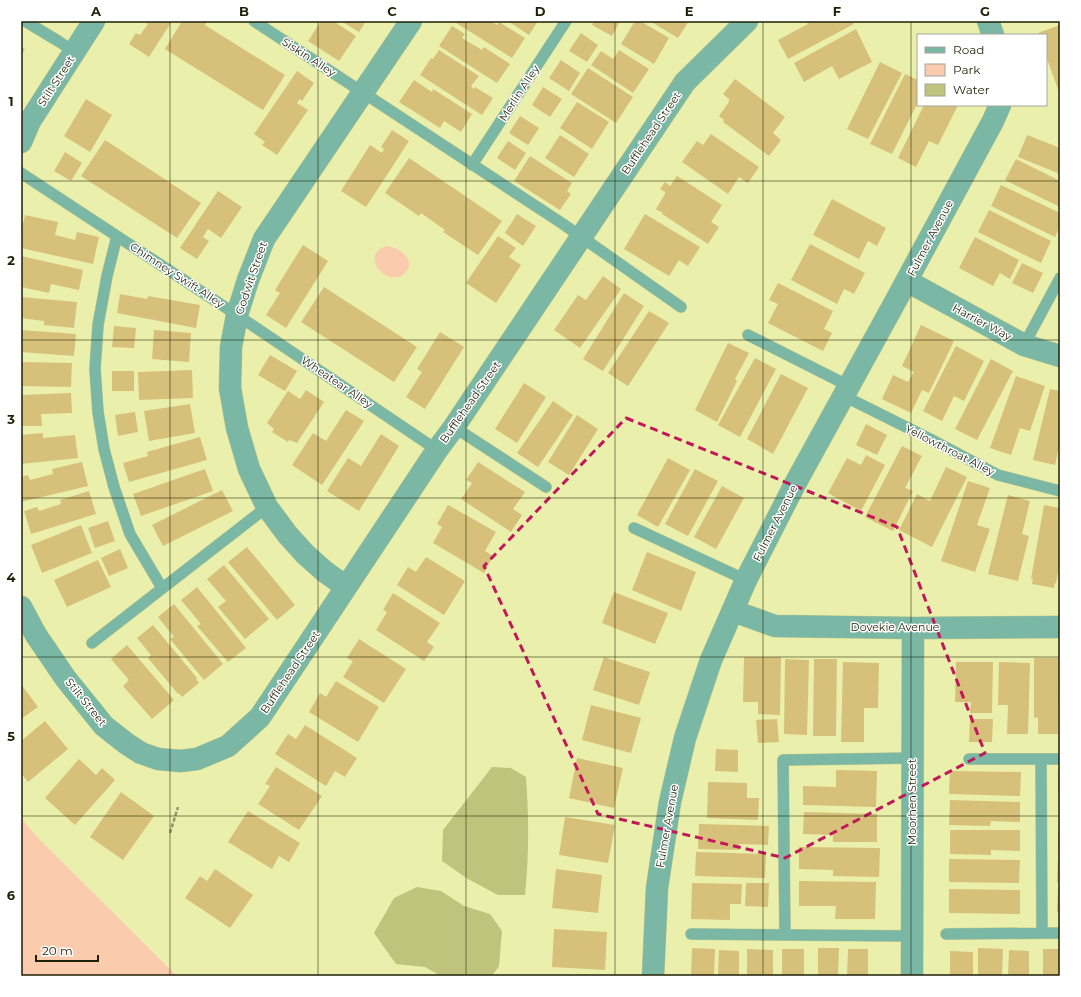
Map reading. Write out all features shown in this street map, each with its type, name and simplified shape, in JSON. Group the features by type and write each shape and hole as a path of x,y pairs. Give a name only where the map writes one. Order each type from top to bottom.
{"street":[{"name":"Stilt Street","path":"21,142 30,121 94,21"},
{"name":"Godwit Street","path":"346,587 324,571 305,554 287,534 267,507 249,469 237,428 230,388 231,347 248,280 264,239 411,21"},
{"path":"988,21 993,34"},
{"name":"Bufflehead Street","path":"180,761 197,759 228,746 260,717 437,450 454,427 685,82 743,22"},
{"name":"Fulmer Avenue","path":"653,976 657,888 670,802 686,738 708,667 746,580 795,484 907,281 993,121 1000,106"},
{"name":"Harrier Way","path":"907,281 1024,345 1060,356"},
{"name":"Stilt Street","path":"21,607 36,635 58,667 104,726 141,753 158,759 180,761"},
{"name":"Dovekie Avenue","path":"733,611 775,626 913,628 1060,627"},
{"name":"Moorhen Street","path":"912,976 913,628"}],"lane":[{"path":"25,21 58,40 75,52"},
{"name":"Siskin Alley","path":"255,21 362,92"},
{"name":"Merlin Alley","path":"472,165 566,21"},
{"path":"362,92 581,237 681,307"},
{"name":"Chimney Swift Alley","path":"21,173 238,315"},
{"name":"Chimney Swift Alley","path":"117,236 107,276 98,326 95,370 98,412 104,449 114,487 130,534 162,588"},
{"path":"1024,345 1060,278"},
{"name":"Wheatear Alley","path":"238,315 437,450"},
{"name":"Yellowthroat Alley","path":"748,335 934,441 998,475 1060,491"},
{"path":"454,427 546,488"},
{"path":"92,643 267,507"},
{"path":"634,528 746,580"},
{"path":"784,935 783,760 912,758"},
{"path":"968,759 1060,759"},
{"path":"1041,759 1042,933"},
{"path":"946,934 1060,933"},
{"path":"691,934 912,936"}],"path":[{"path":"170,833 178,807"}],"highlighted area":[{"path":"626,418 897,527 985,753 785,858 598,814 484,566"}],"green space":[{"path":"386,246 400,251 409,262 409,267 406,272 399,277 385,275 375,264 375,257 378,251"},
{"path":"21,818 39,839 177,976 21,976"}],"water":[{"path":"492,767 511,768 526,777 528,836 525,895 498,895 468,879 442,861 443,830"},
{"path":"417,887 441,891 464,906 490,914 502,931 499,966 492,976 441,976 425,967 396,964 374,933 394,898"}],"building":[{"path":"144,21 172,21 149,57 129,44 136,33 140,35 148,24"},
{"path":"182,21 207,21 205,25 285,75 263,110 165,49"},
{"path":"321,21 333,21 356,36 339,61 308,41"},
{"path":"341,21 366,21 359,32"},
{"path":"453,21 491,21 497,25 499,22 525,38 512,58"},
{"path":"508,21 538,21 529,35"},
{"path":"594,21 620,21 612,36 592,25"},
{"path":"635,21 640,21 669,38 654,64 621,44"},
{"path":"650,21 689,21 678,38"},
{"path":"806,21 852,21 854,24 788,59 778,40 808,24"},
{"path":"1060,25 1060,95 1047,59 1047,34 1038,33"},
{"path":"452,26 465,34 462,38 482,50 484,47 510,64 497,83 439,46"},
{"path":"856,29 872,62 839,79 832,66 804,82 794,63"},
{"path":"581,33 598,45 587,62 569,51"},
{"path":"21,47 25,49 21,55"},
{"path":"439,50 479,76 471,86 493,98 482,115 420,75 431,58 433,59"},
{"path":"619,50 649,69 633,93 591,65 601,51 613,59"},
{"path":"561,60 580,73 569,91 549,78"},
{"path":"880,62 902,73 868,139 847,129"},
{"path":"588,68 633,97 616,123 571,94"},
{"path":"297,71 314,83 302,101 300,99 297,103 308,110 277,155 262,145 265,142 254,134"},
{"path":"905,74 917,80 917,104 892,154 870,144"},
{"path":"735,79 785,117 773,133 781,140 769,156 723,122 724,120 719,116 730,100 723,94"},
{"path":"414,80 432,92 433,89 472,114 461,132 444,121 440,128 399,102"},
{"path":"543,87 562,99 550,117 532,105"},
{"path":"86,99 112,115 90,152 64,136"},
{"path":"577,102 609,122 592,149 560,128"},
{"path":"924,106 958,106 938,145 929,141 916,167 898,158"},
{"path":"520,116 539,128 528,145 509,133"},
{"path":"392,130 409,141 366,207 341,191 370,145 382,153 384,149 381,147"},
{"path":"711,134 759,167 748,183 739,177 728,194 682,162 697,141 703,145"},
{"path":"560,135 589,154 574,177 545,158"},
{"path":"1027,135 1060,148 1060,174 1018,157"},
{"path":"105,140 201,203 177,238 81,176"},
{"path":"508,141 526,153 515,170 497,158"},
{"path":"65,152 82,163 71,181 54,171"},
{"path":"530,156 572,183 567,191 571,194 560,210 514,181"},
{"path":"409,158 502,221 478,255 443,232 445,230 421,213 419,216 385,193"},
{"path":"1016,159 1060,181 1060,207 1005,180"},
{"path":"677,176 722,205 711,222 719,227 708,244 656,209 665,194 665,192 660,189 665,182 670,186"},
{"path":"1001,185 1060,213 1060,226 1055,237 991,206"},
{"path":"218,191 242,207 221,238 208,229 203,237 209,241 197,259 180,248"},
{"path":"832,199 886,228 877,246 868,241 859,259 813,235"},
{"path":"989,210 1051,241 1041,263 978,232"},
{"path":"517,214 536,226 523,246 505,233"},
{"path":"645,214 700,247 688,266 679,260 669,276 624,249"},
{"path":"25,215 58,222 55,235 75,240 77,232 99,237 93,264 21,248 21,232"},
{"path":"498,236 516,248 509,257 521,265 496,303 466,283"},
{"path":"975,237 1019,260 1010,279 1000,273 993,286 959,268"},
{"path":"810,244 865,273 854,294 844,289 837,304 791,280"},
{"path":"303,245 328,261 286,328 266,315 280,293 275,290"},
{"path":"21,256 83,270 79,290 51,284 49,293 21,287"},
{"path":"1022,263 1043,273 1033,293 1012,283"},
{"path":"603,276 621,289 580,348 554,330 578,295 586,300"},
{"path":"778,283 833,311 824,329 832,333 823,351 768,323 778,304 769,300"},
{"path":"324,287 417,347 394,382 301,322"},
{"path":"624,293 644,306 603,371 583,359"},
{"path":"120,294 147,299 148,296 200,305 196,328 117,313"},
{"path":"21,297 77,302 74,328 44,325 44,321 21,318"},
{"path":"649,311 669,323 628,386 608,373"},
{"path":"921,325 954,341 929,393 922,390 911,413 882,399 893,375 908,382 914,372 902,366"},
{"path":"114,326 136,328 134,348 112,347"},
{"path":"21,330 76,334 74,356 21,352"},
{"path":"154,330 191,333 189,362 152,359"},
{"path":"440,332 464,347 425,409 406,397 422,372 417,369"},
{"path":"728,343 749,353 735,379 737,381 717,422 695,410"},
{"path":"956,346 984,361 964,401 954,396 942,421 923,411"},
{"path":"270,355 297,371 285,391 258,375"},
{"path":"755,358 776,369 740,437 718,425"},
{"path":"991,359 1013,371 977,440 955,429"},
{"path":"21,362 72,363 71,387 21,386"},
{"path":"192,370 193,398 139,400 138,372"},
{"path":"112,371 134,371 134,391 112,391"},
{"path":"781,374 808,388 773,454 747,439"},
{"path":"1016,376 1045,386 1030,431 1020,428 1011,455 990,448"},
{"path":"524,383 546,397 517,443 495,429"},
{"path":"1050,389 1060,391 1060,442 1055,465 1033,460"},
{"path":"306,390 324,402 297,443 289,440 288,442 272,432 274,429 267,423 288,391 300,399"},
{"path":"71,393 72,413 41,414 42,426 21,426 21,395"},
{"path":"553,401 573,415 538,467 517,453"},
{"path":"190,404 195,433 149,441 144,411"},
{"path":"346,410 364,421 322,485 292,465 313,433 326,441"},
{"path":"135,412 138,432 118,436 115,415"},
{"path":"577,415 598,429 569,475 548,462"},
{"path":"866,424 887,435 877,455 856,445"},
{"path":"43,433 43,438 75,435 78,458 21,464 21,435"},
{"path":"381,434 399,446 359,511 327,491 348,458 361,466"},
{"path":"200,437 207,460 129,482 123,463 148,456 147,452"},
{"path":"902,446 922,456 905,488 913,491 893,531 865,517"},
{"path":"866,455 885,465 861,511 828,493 847,458 861,465"},
{"path":"668,458 690,470 658,527 637,515"},
{"path":"82,462 88,486 21,502 21,477 28,475 30,480 53,474 52,469"},
{"path":"478,462 525,492 513,509 522,515 511,532 461,499 472,483 466,480"},
{"path":"946,467 967,477 932,547 899,530 917,494 930,501"},
{"path":"205,469 213,491 141,516 133,494"},
{"path":"695,469 718,481 688,536 665,524"},
{"path":"968,481 990,488 977,525 990,529 975,572 941,561"},
{"path":"722,486 744,498 716,549 694,537"},
{"path":"222,490 233,511 163,546 152,525"},
{"path":"89,491 96,514 31,534 24,511 37,507 39,511 61,504 60,500"},
{"path":"1008,495 1030,501 1022,534 1029,536 1018,581 988,574"},
{"path":"448,505 496,532 485,551 493,556 484,573 433,543 442,527 437,524"},
{"path":"1044,505 1060,508 1060,561 1054,588 1032,584 1033,579 1031,579"},
{"path":"108,521 115,541 95,548 88,528"},
{"path":"81,525 92,553 42,573 31,545"},
{"path":"247,547 295,605 277,620 228,562"},
{"path":"120,549 128,568 109,576 101,558"},
{"path":"647,552 696,572 681,611 632,590"},
{"path":"426,557 465,581 444,615 397,585 408,567 416,572"},
{"path":"98,560 111,587 67,607 54,580"},
{"path":"224,565 269,619 245,639 218,607 226,601 207,579"},
{"path":"197,587 246,648 228,662 197,626 201,624 181,600"},
{"path":"614,592 668,613 655,644 602,623"},
{"path":"393,593 440,623 427,642 434,647 424,661 376,630 387,612 383,610"},
{"path":"174,604 223,664 204,680 170,639 174,637 158,617"},
{"path":"153,625 197,678 196,679 199,683 182,697 148,658 151,655 137,638"},
{"path":"359,639 406,669 384,703 343,677 353,661 347,658"},
{"path":"127,645 174,700 152,719 123,686 129,680 111,659"},
{"path":"604,657 650,672 639,705 593,690"},
{"path":"744,657 781,657 780,715 758,714 758,702 743,702"},
{"path":"1034,658 1059,658 1058,734 1038,734 1038,717 1034,718"},
{"path":"785,659 809,660 807,735 784,734"},
{"path":"814,659 837,659 836,736 813,736"},
{"path":"843,662 879,663 878,708 864,708 864,742 841,742"},
{"path":"956,662 993,662 992,713 970,713 971,702 955,702"},
{"path":"999,662 1030,663 1028,734 1007,734 1008,705 998,705"},
{"path":"336,681 379,707 358,742 309,712 320,693 326,697"},
{"path":"21,684 38,707 21,719"},
{"path":"591,705 641,718 631,753 582,740"},
{"path":"777,719 779,742 758,743 756,720"},
{"path":"970,719 993,719 992,742 969,742"},
{"path":"45,721 68,749 28,782 21,773 21,741"},
{"path":"305,725 357,758 345,777 335,771 326,786 275,754 288,734 296,739"},
{"path":"716,749 738,750 738,772 715,771"},
{"path":"577,758 623,768 614,808 569,798"},
{"path":"79,759 96,775 102,768 115,780 75,825 45,798"},
{"path":"276,767 322,796 299,830 258,804 270,786 265,784"},
{"path":"836,770 877,771 876,807 803,805 803,786 836,787"},
{"path":"1058,770 1060,770 1060,794 1058,794"},
{"path":"950,771 1021,772 1020,796 949,794"},
{"path":"708,782 747,783 747,798 759,798 758,820 707,818"},
{"path":"121,792 154,816 123,860 90,837"},
{"path":"950,800 1020,802 1020,822 991,821 990,826 949,825"},
{"path":"248,811 300,843 289,862 279,856 272,869 228,842"},
{"path":"804,812 877,814 877,842 833,842 833,835 803,834"},
{"path":"565,817 615,825 608,863 559,855"},
{"path":"699,824 769,826 768,845 739,844 739,850 698,849"},
{"path":"950,830 1020,830 1020,851 991,850 991,855 950,854"},
{"path":"1058,830 1060,830 1060,855 1058,855"},
{"path":"799,847 880,848 879,877 833,876 833,870 799,869"},
{"path":"696,852 766,854 765,878 695,876"},
{"path":"1058,858 1060,858 1060,882 1057,882"},
{"path":"949,859 1020,860 1019,883 949,882"},
{"path":"215,869 253,895 230,928 185,898 200,876 207,881"},
{"path":"556,869 602,875 598,913 552,908"},
{"path":"799,881 876,882 875,919 835,919 836,906 799,906"},
{"path":"692,883 742,884 741,904 730,904 730,920 691,919"},
{"path":"746,883 769,883 768,907 745,906"},
{"path":"949,889 1020,890 1020,914 949,913"},
{"path":"1058,889 1060,889 1060,912 1057,912"},
{"path":"554,929 607,932 605,970 552,967"},
{"path":"692,948 715,949 714,976 691,976"},
{"path":"818,948 839,948 838,976 818,976"},
{"path":"978,948 1003,949 1002,976 978,976"},
{"path":"747,949 773,950 773,976 747,976"},
{"path":"782,949 804,949 804,976 782,976"},
{"path":"848,949 868,949 868,976 847,976"},
{"path":"1043,949 1060,949 1060,976 1043,976"},
{"path":"719,950 739,951 739,976 718,976"},
{"path":"1009,950 1029,951 1029,976 1008,976"},
{"path":"950,951 973,952 973,976 950,976"}]}
